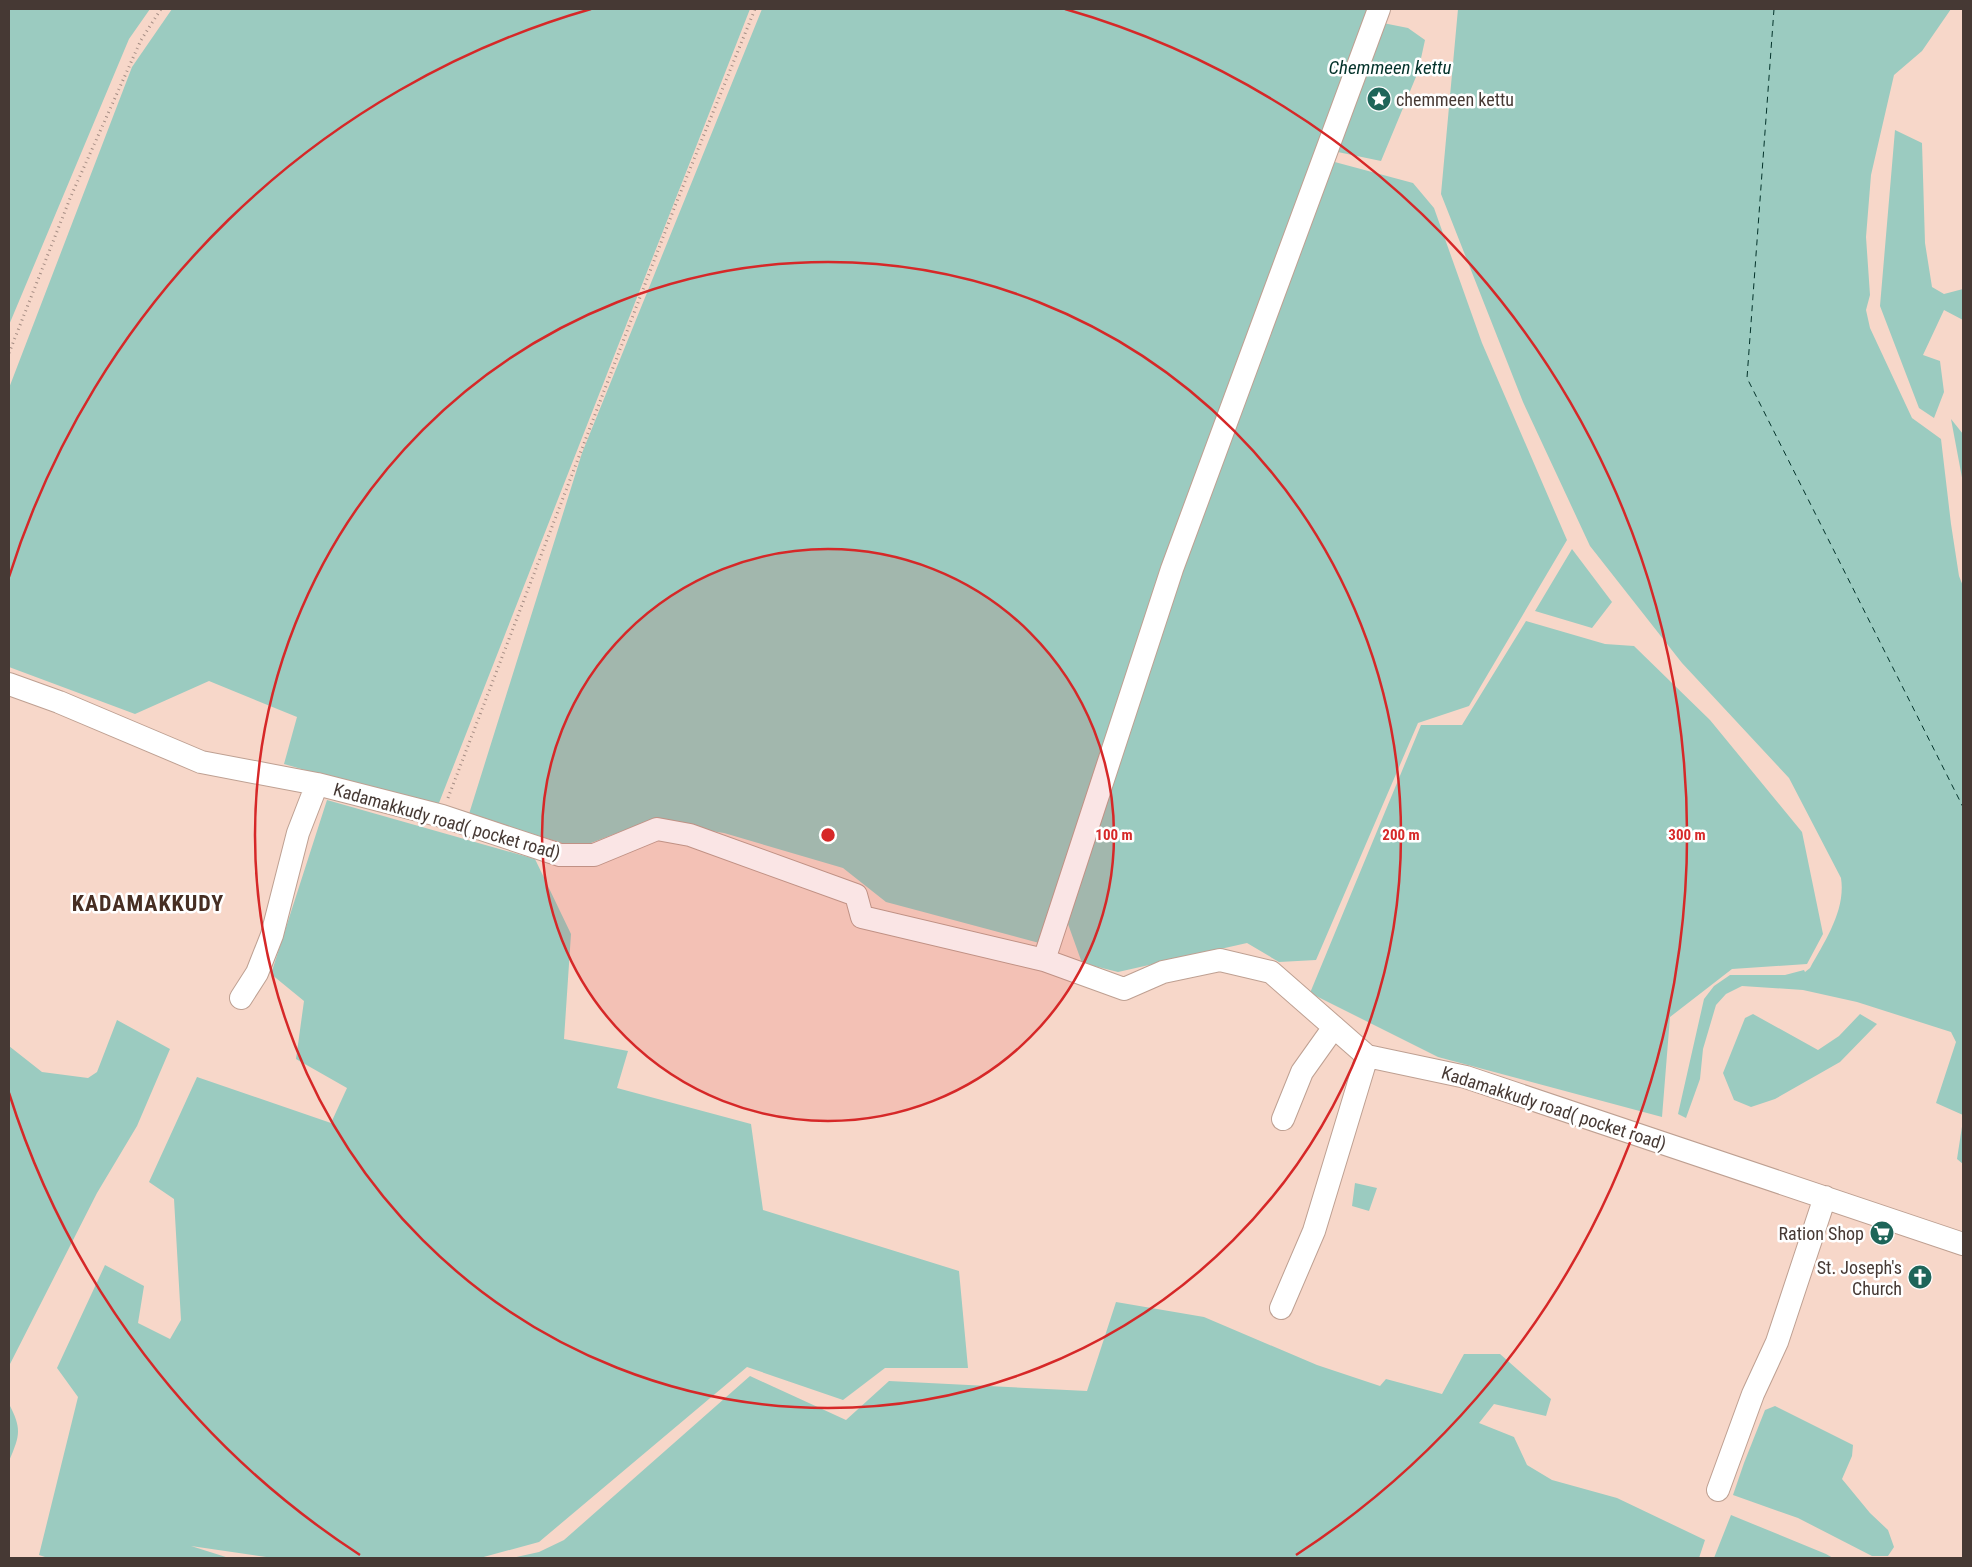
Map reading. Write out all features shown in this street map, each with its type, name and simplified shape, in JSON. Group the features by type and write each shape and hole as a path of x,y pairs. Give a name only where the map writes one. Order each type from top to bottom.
{"street":[{"path":"1044,960 1172,569 1379,9"},
{"name":"Kadamakkudy road( pocket road)","path":"9,684 59,702 201,762 317,784 442,816 560,855 594,855 657,829 690,835 856,895 862,917 1044,960 1124,990 1163,972 1220,960 1271,972 1334,1027 1374,1057 1466,1077 1963,1244"},
{"path":"241,998 257,973 272,934 295,851 298,833 317,784"},
{"path":"1283,1118 1302,1072 1334,1027"},
{"path":"1321,1241 1354,1119 1374,1057"},
{"path":"1281,1308 1314,1231 1374,1057"},
{"path":"1718,1490 1753,1394 1777,1342 1825,1197"}],"path":[{"path":"9,353 71,196 141,40 161,9"},
{"path":"442,816 457,770 667,224 755,9"}],"water":[{"path":"9,9 150,9 129,39 9,325"},
{"path":"172,9 750,9 437,808 284,764 297,717 209,681 135,714 9,667 9,388 132,67"},
{"path":"762,9 1371,9 1043,944 886,902 843,868 724,833 648,821 578,848 469,814 582,453"},
{"path":"1458,9 1951,9 1922,51 1894,75 1871,175 1866,237 1870,295 1866,310 1870,328 1912,418 1941,439 1951,524 1959,576 1963,586 1963,1115 1936,1103 1956,1042 1951,1032 1857,1002 1803,990 1742,986 1726,994 1716,1005 1703,1049 1700,1079 1686,1118 1678,1114 1704,999 1714,986 1730,975 1785,975 1804,970 1805,972 1810,968 1833,925 1840,902 1841,878 1789,778 1682,663 1590,546 1523,402 1441,194"},
{"name":"Chemmeen kettu","path":"1378,22 1408,28 1425,40 1418,72 1381,161 1333,151"},
{"path":"1895,130 1922,143 1925,243 1932,287 1944,294 1963,289 1963,320 1944,310 1923,355 1940,361 1944,392 1934,418 1919,408 1880,306"},
{"path":"1331,161 1413,183 1434,208 1482,343 1567,540 1469,706 1418,723 1316,960 1279,962 1247,943 1118,972 1082,963 1068,924 1161,614"},
{"path":"1951,419 1963,434 1963,483"},
{"path":"1572,549 1612,602 1592,628 1535,611"},
{"path":"1526,621 1605,644 1634,646 1710,720 1802,832 1823,934 1807,964 1732,969 1670,1017 1662,1117 1438,1057 1310,993 1421,725 1462,725"},
{"path":"327,800 535,859 571,934 564,1039 628,1051 617,1088 751,1124 763,1210 959,1271 968,1368 885,1368 843,1400 747,1367 539,1542 480,1558 273,1558 191,1546 229,1558 48,1558 39,1555 78,1397 57,1368 105,1265 144,1286 138,1323 170,1339 181,1320 174,1199 149,1182 197,1077 331,1123 347,1088 296,1059 304,1001 271,974"},
{"path":"1753,1014 1818,1050 1839,1036 1860,1014 1877,1024 1840,1062 1775,1099 1751,1107 1734,1100 1723,1073 1745,1018"},
{"path":"117,1020 170,1049 137,1126 97,1193 9,1366 9,1046 42,1072 88,1078 97,1072"},
{"path":"1963,1120 1963,1164 1957,1159"},
{"path":"1355,1183 1377,1188 1369,1211 1352,1206"},
{"path":"1116,1302 1204,1317 1317,1365 1380,1386 1386,1379 1442,1394 1464,1354 1500,1354 1551,1399 1546,1416 1494,1404 1479,1423 1514,1437 1527,1465 1552,1480 1617,1498 1705,1540 1699,1558 512,1558 539,1552 564,1540 750,1376 846,1420 889,1381 1087,1391"},
{"path":"9,1404 18,1426 18,1432 9,1461"},
{"path":"1775,1406 1853,1445 1852,1456 1842,1479 1870,1513 1888,1530 1894,1547 1888,1556 1872,1556 1798,1518 1733,1495 1765,1410"},
{"path":"1731,1515 1826,1554 1833,1558 1714,1558"}],"ferry route":[{"path":"1774,9 1747,378 1963,807"}],"place":[{"name":"chemmeen kettu","path":"1379,99"},
{"name":"Ration Shop","path":"1882,1233"},
{"name":"St. Joseph's Church","path":"1920,1277"}],"district":[{"name":"KADAMAKKUDY","path":"148,903"}]}
